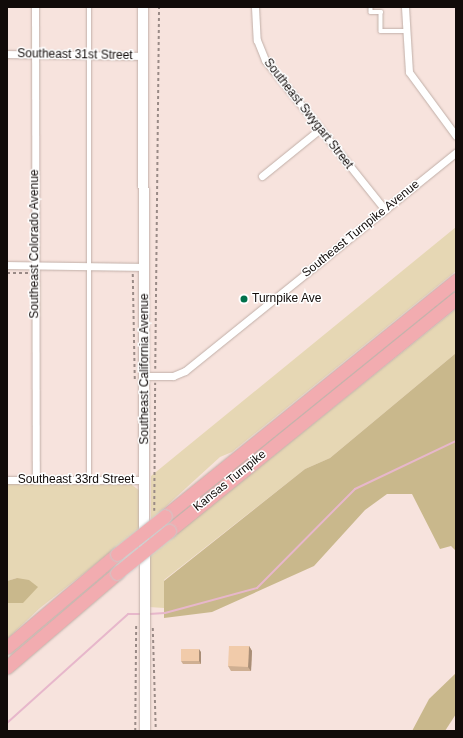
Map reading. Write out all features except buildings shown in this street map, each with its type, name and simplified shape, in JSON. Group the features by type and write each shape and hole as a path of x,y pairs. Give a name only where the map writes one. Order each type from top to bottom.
{"highway":[{"name":"Kansas Turnpike","path":"7,648 159,516 456,280"},
{"name":"Kansas Turnpike","path":"7,667 117,573 456,299"}],"main road":[{"name":"Southeast California Avenue","path":"143,7 144,268 150,376 145,480 144,595 148,627 145,731"}],"street":[{"name":"Southeast Colorado Avenue","path":"35,7 36,480"},
{"name":"Southeast Swygart Street","path":"255,7 257,40 265,60 385,210"},
{"path":"405,7 406,62 412,79 456,136"},
{"name":"Southeast 31st Street","path":"7,54 143,56"},
{"path":"262,176 320,129"},
{"name":"Southeast Turnpike Avenue","path":"150,376 185,371 456,152"},
{"path":"7,265 144,268"},
{"name":"Southeast 33rd Street","path":"7,480 145,480"}],"lane":[{"path":"89,7 89,480"},
{"path":"371,7 371,12 381,12 381,31 405,31"}],"path":[{"path":"159,7 150,376 159,516"},
{"path":"135,731 137,622"},
{"path":"148,627 156,633 156,731"}],"shaded area":[{"path":"456,227 456,271 232,452 220,457 151,520 151,476"},
{"path":"456,309 456,353 330,458 305,469 164,580 164,608 149,607 149,556"},
{"path":"456,353 456,551 451,546 440,549 412,494 387,494 365,510 314,566 212,612 164,618 164,581 305,469 330,458"},
{"path":"7,484 132,485 140,491 140,529 40,608 7,639 7,603 17,578 7,581"},
{"path":"17,578 29,580 38,587 23,603 7,603 7,581"},
{"path":"456,673 456,714 445,731 412,731 429,699"}],"waterway":[{"path":"149,614 165,613 257,588 355,489 456,441"},
{"path":"7,723 128,614 142,614"}],"place":[{"name":"Turnpike Ave","path":"244,299"}]}
